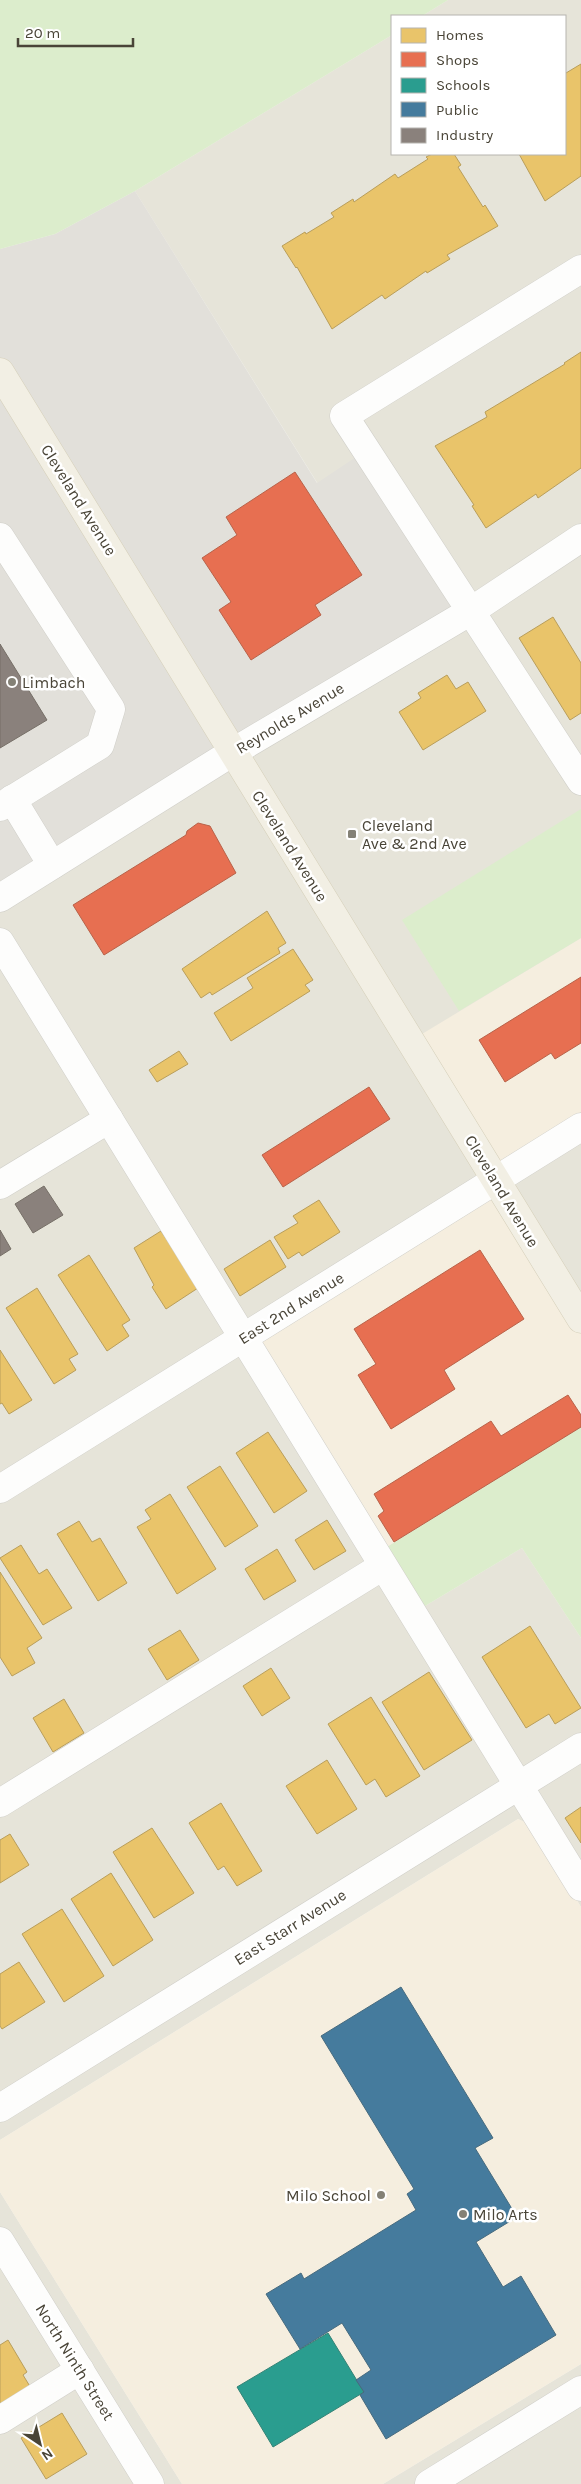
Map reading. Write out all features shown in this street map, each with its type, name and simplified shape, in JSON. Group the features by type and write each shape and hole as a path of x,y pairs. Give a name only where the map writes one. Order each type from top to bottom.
{"main road":[{"name":"Cleveland Avenue","path":"0,372 581,1319"}],"street":[{"path":"581,269 344,416 581,781"},
{"path":"0,537 111,709 100,745 6,803 52,865"},
{"name":"Reynolds Avenue","path":"0,898 233,752 471,611 581,538"},
{"path":"0,942 581,1887"},
{"path":"0,1185 109,1119"},
{"name":"East 2nd Avenue","path":"0,1489 581,1127"},
{"path":"0,1803 383,1566"},
{"name":"East Starr Avenue","path":"0,2108 581,1747"},
{"name":"North Ninth Street","path":"0,2241 150,2484"},
{"path":"0,2420 80,2370"},
{"path":"428,2484 581,2390"}],"shaded area":[{"path":"448,0 581,0 581,1318 251,1341 420,1609 522,1548 581,1638 581,1907 531,1825 518,1819 0,2140 0,899 359,456 318,484 135,191 391,36 391,155 566,155 566,15 424,15"},
{"path":"135,191 317,483 359,455 451,607 0,891 0,249 55,234"},
{"path":"581,938 581,1112 499,1164 422,1034"},
{"path":"499,1188 581,1318 581,1427 382,1550 251,1341"},
{"path":"518,1819 531,1825 581,1907 581,2364 383,2484 182,2484 0,2192 0,2140"},
{"path":"0,2192 182,2484 0,2484"},
{"path":"581,2364 581,2484 383,2484"}],"green space":[{"path":"0,0 448,0 424,15 391,15 391,36 135,191 55,234 0,249"},
{"path":"581,809 581,938 459,1011 402,920"},
{"path":"581,1427 581,1638 522,1548 420,1609 382,1550"}],"building: Homes":[{"path":"581,64 581,176 545,201 520,155 566,155 566,73"},
{"path":"430,155 455,155 461,165 458,167 483,207 485,205 498,226 447,255 450,259 427,273 426,271 385,299 382,295 332,329 297,267 282,246 334,217 331,213 353,199 354,202 395,174 398,178 428,159 426,157"},
{"path":"581,352 581,468 538,498 536,494 486,528 472,506 474,505 435,446 487,417 485,412 565,364"},
{"path":"553,617 581,663 581,713 570,720 519,638"},
{"path":"447,675 456,689 468,682 486,711 423,750 399,712 421,698 418,693"},
{"path":"267,911 286,943 278,948 280,953 212,995 210,992 201,998 182,969"},
{"path":"293,949 313,980 305,985 310,991 231,1041 214,1013 253,988 247,978"},
{"path":"179,1051 188,1064 157,1082 149,1070"},
{"path":"319,1200 340,1232 302,1256 299,1252 288,1259 274,1237 298,1223 293,1216"},
{"path":"161,1231 198,1288 166,1309 152,1287 154,1285 134,1248"},
{"path":"270,1240 286,1267 240,1296 224,1269"},
{"path":"89,1255 130,1320 122,1325 129,1336 107,1351 58,1275"},
{"path":"37,1288 78,1354 69,1359 76,1370 54,1384 6,1308"},
{"path":"0,1350 32,1400 9,1414 2,1403 0,1404"},
{"path":"268,1432 307,1491 274,1513 236,1453"},
{"path":"220,1466 258,1526 225,1547 187,1487"},
{"path":"170,1494 216,1569 177,1594 137,1527 151,1519 145,1510"},
{"path":"327,1520 346,1551 314,1570 295,1540"},
{"path":"79,1521 92,1542 100,1538 127,1583 98,1601 57,1534"},
{"path":"21,1545 39,1574 47,1569 72,1608 43,1625 0,1558"},
{"path":"277,1549 296,1581 264,1600 245,1569"},
{"path":"0,1572 42,1638 27,1648 35,1663 12,1676 0,1657"},
{"path":"530,1626 581,1708 555,1724 549,1714 526,1728 482,1657"},
{"path":"180,1630 199,1660 167,1680 148,1649"},
{"path":"271,1668 290,1698 262,1716 243,1686"},
{"path":"429,1672 472,1740 424,1770 382,1702"},
{"path":"371,1697 420,1776 386,1797 375,1779 366,1785 328,1724"},
{"path":"64,1699 84,1733 53,1752 33,1718"},
{"path":"327,1760 357,1809 317,1834 286,1786"},
{"path":"221,1803 262,1871 237,1886 224,1866 218,1870 189,1823"},
{"path":"581,1807 581,1843 565,1818"},
{"path":"152,1828 194,1893 154,1918 113,1852"},
{"path":"10,1834 29,1865 0,1883 0,1840"},
{"path":"111,1873 153,1940 113,1966 71,1899"},
{"path":"62,1909 104,1976 64,2002 22,1934"},
{"path":"19,1962 45,2002 2,2029 0,2026 0,1974"},
{"path":"8,2340 27,2372 23,2375 34,2393 0,2414 0,2345"},
{"path":"62,2413 87,2454 46,2479 21,2438"}],"building: Shops":[{"path":"295,472 362,575 315,605 321,615 251,660 219,610 231,602 202,558 237,535 226,517"},
{"path":"198,823 210,826 236,873 104,955 73,905 186,835 187,831"},
{"path":"581,977 581,1043 555,1059 551,1053 505,1082 479,1040"},
{"path":"369,1087 390,1119 283,1187 262,1155"},
{"path":"480,1250 524,1319 444,1370 455,1389 391,1429 358,1375 376,1364 354,1329"},
{"path":"568,1395 581,1415 581,1427 394,1542 378,1516 384,1511 374,1494 491,1421 501,1436"}],"building: Schools":[{"path":"328,2333 364,2392 273,2447 237,2387"}],"building: Public":[{"name":"Milo Arts","path":"401,1987 493,2138 475,2148 517,2217 476,2242 503,2287 521,2276 556,2335 386,2439 360,2395 364,2392 356,2380 371,2370 342,2323 300,2349 266,2294 301,2273 304,2279 416,2210 407,2194 414,2189 321,2036"}],"building: Industry":[{"name":"Limbach","path":"0,644 47,720 0,748"},
{"path":"44,1186 63,1215 33,1233 15,1204"},
{"path":"0,1230 11,1249 0,1256"}],"place":[{"name":"Limbach","path":"12,682"},
{"name":"Cleveland Ave & 2nd Ave","path":"352,834"},
{"name":"Milo School","path":"381,2195"},
{"name":"Milo Arts","path":"463,2214"}]}
